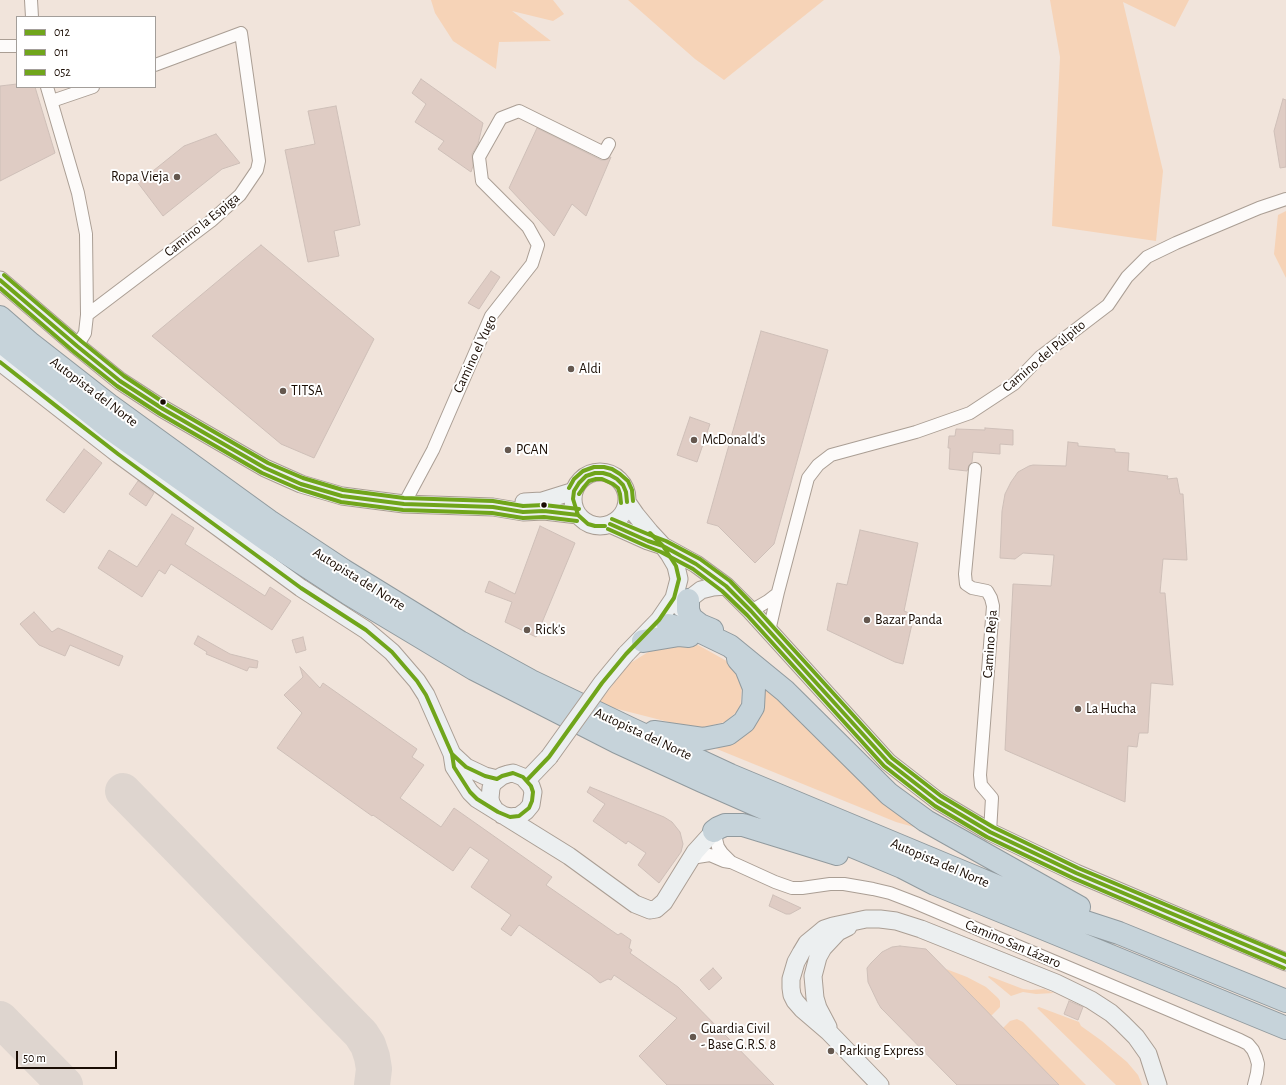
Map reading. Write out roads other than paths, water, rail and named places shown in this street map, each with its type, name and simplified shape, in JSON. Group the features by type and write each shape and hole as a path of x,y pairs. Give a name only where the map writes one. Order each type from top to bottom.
{"highway":[{"name":"Autopista del Norte","path":"0,317 31,344 109,405 269,521 343,570 466,645 531,681 730,775 1073,918 1120,933 1286,1001"},
{"name":"Autopista del Norte","path":"0,341 109,428 268,541 349,594 474,669 631,748 811,829 902,867 935,884 1286,1028"},
{"path":"688,600 688,610 691,618 700,625 715,631 752,654 778,677 785,691"},
{"path":"644,639 699,631 730,646 785,691 890,794 926,821 1079,907 1120,933"},
{"path":"629,728 703,739 728,734 744,722 753,707 754,688 749,674 746,668 733,655 713,644 690,636 679,635 644,639"},
{"path":"714,831 725,825 748,826 847,857 898,876 935,884"}],"main road":[{"path":"0,280 120,381 163,409 265,468 301,484 342,496 404,504 493,508 523,512 544,511 578,515"},
{"path":"0,362 118,454 301,588 366,630 392,652 417,680 426,695 452,754 454,767 470,792 477,799 500,814 569,856 635,904 645,909 656,909 660,906 691,858 714,831"},
{"path":"595,473 603,473 617,479 622,485 626,492 627,502 622,515 617,521 602,526 595,526 588,524 578,515 573,499 574,491 586,476 595,473"},
{"path":"493,508 514,503 542,501 574,491"},
{"path":"627,502 650,532 664,546 676,566 679,579 674,598 644,639"},
{"path":"610,524 648,541 664,546 696,564 726,586 751,611 888,762 938,801 990,832 1076,873 1286,962"},
{"path":"688,600 696,564"},
{"path":"527,780 549,757 602,684 644,639 701,590 726,586"},
{"path":"452,754 466,767 485,776 496,779"},
{"path":"513,774 527,780 533,792 532,801 528,808 523,814 514,817 500,814 493,806 490,798 491,788 496,779 513,774"},
{"path":"832,1036 824,1022 815,998 813,976 815,966 823,948 834,936 853,924 869,919"},
{"path":"880,1085 796,1001 791,988 791,979 796,962 808,943 824,929 869,919 896,921 921,929 1056,983 1091,1000 1111,1013 1136,1037 1148,1054 1158,1085"}],"street":[{"path":"31,0 32,16"},
{"name":"Camino la Espiga","path":"87,315 211,221 240,195 257,170 259,161 241,33 156,65"},
{"path":"0,46 16,46"},
{"path":"47,88 78,193 86,234 87,315 85,333 77,346"},
{"path":"52,101 90,88"},
{"name":"Camino el Yugo","path":"404,504 433,450 491,316 532,264 538,245 528,227 482,181 479,157 501,118 519,111 604,152 609,144"},
{"name":"Camino del Púlpito","path":"769,631 777,594 808,478 818,465 832,455 916,432 970,413 1014,384 1040,357 1108,304 1127,277 1147,257 1176,243 1259,208 1286,199"},
{"name":"Camino Reja","path":"975,469 965,574 966,584 972,588 986,591 991,598 993,606 980,775 981,785 992,798 990,832"},
{"path":"751,611 777,594"},
{"name":"Camino San Lázaro","path":"714,831 718,847 732,862 775,882 792,888 844,884 890,893 1240,1040 1248,1044 1256,1057 1258,1064 1254,1085"},
{"name":"Camino San Lázaro","path":"691,858 710,855 724,861 732,862"}],"place":[{"name":"Ropa Vieja","path":"177,177"},
{"name":"Aldi","path":"571,369"},
{"name":"TITSA","path":"283,391"},
{"name":"McDonald's","path":"694,440"},
{"name":"PCAN","path":"508,450"},
{"name":"Bazar Panda","path":"867,620"},
{"name":"Rick's","path":"527,630"},
{"name":"La Hucha","path":"1078,709"},
{"name":"Guardia Civil - Base G.R.S. 8","path":"693,1037"},
{"name":"Parking Express","path":"831,1051"}]}
